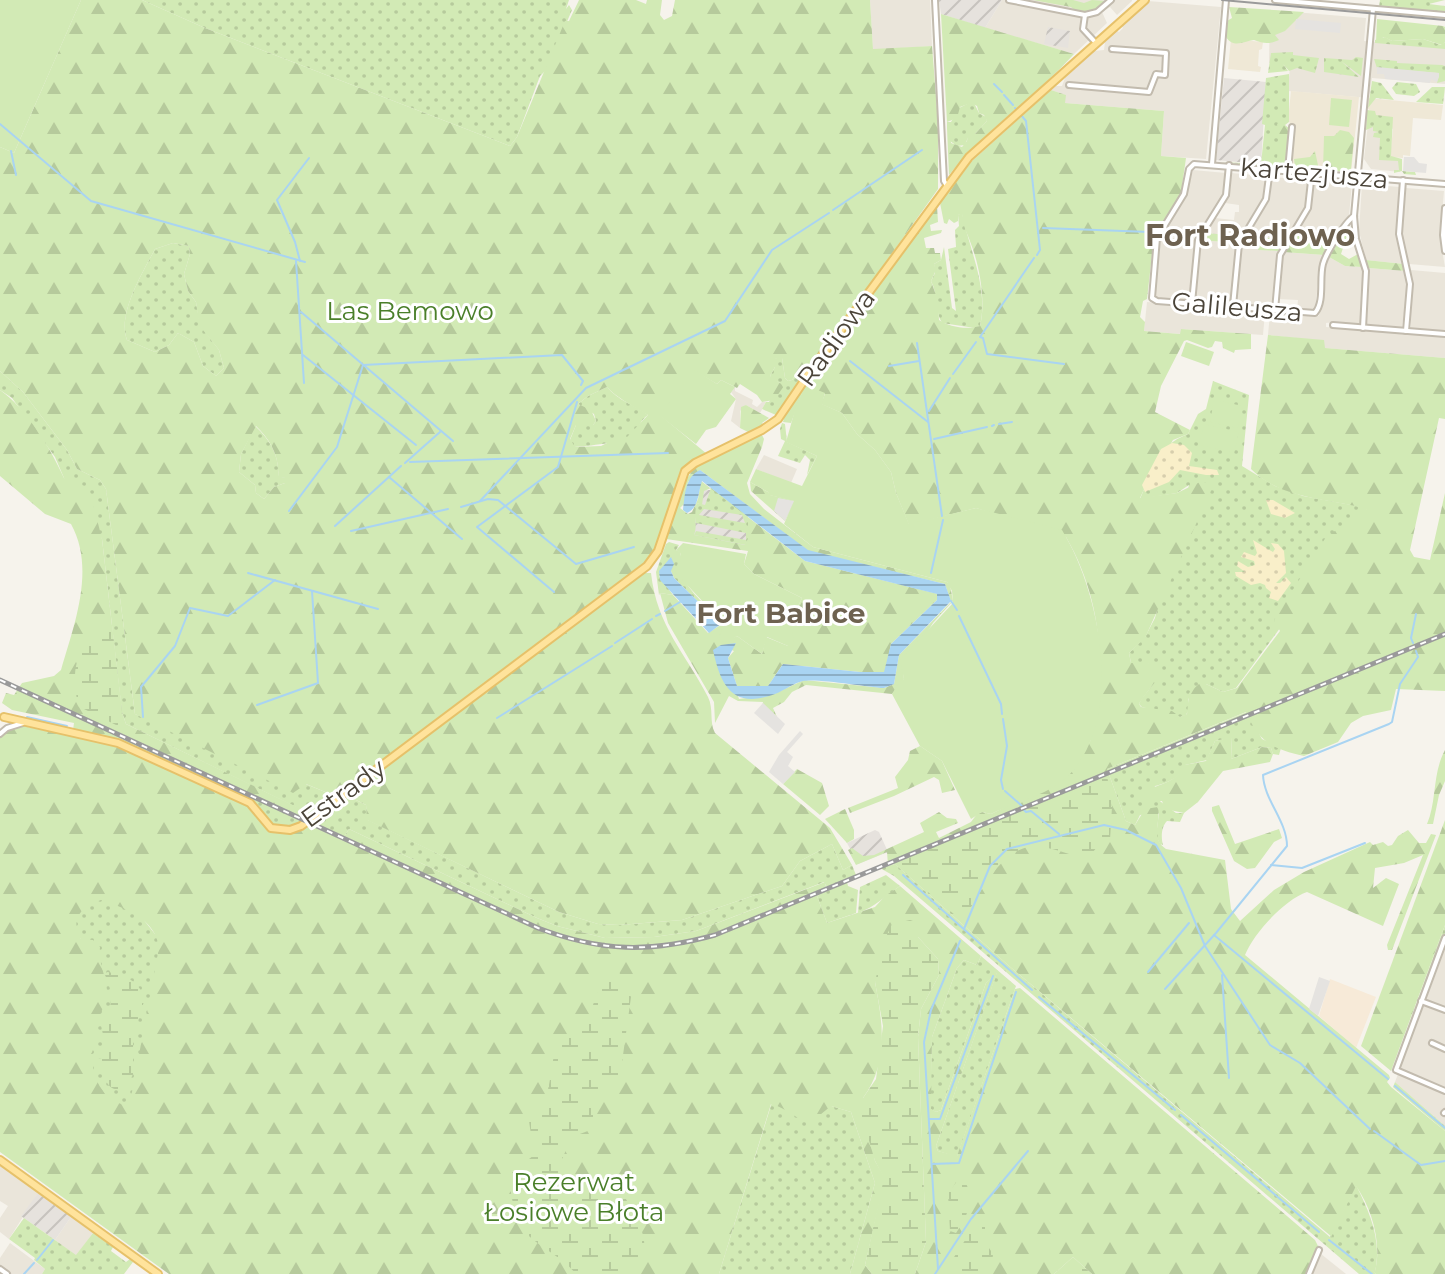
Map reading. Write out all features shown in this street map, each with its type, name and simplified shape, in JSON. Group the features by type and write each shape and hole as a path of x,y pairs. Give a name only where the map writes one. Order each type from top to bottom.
{"main road":[{"name":"Radiowa","path":"533,653 651,561 662,543 681,479 687,469 778,419 969,157 1142,1"},
{"name":"Estrady","path":"1,716 118,743 250,803 271,828 290,830 307,822 533,653"},
{"path":"0,1160 158,1274"}],"street":[{"path":"935,0 944,181 947,186"},
{"path":"1011,0 1085,15 1097,12 1111,0"},
{"path":"1212,164 1226,0"},
{"path":"1275,0 1445,15"},
{"path":"1363,328 1367,278 1356,239 1354,216 1373,9"},
{"path":"1085,15 1083,29 1096,43"},
{"path":"1069,85 1149,92 1156,74 1165,75 1166,53 1112,49"},
{"path":"1288,170 1292,127"},
{"name":"Kartezjusza","path":"1157,301 1151,295 1156,243 1184,194 1187,174 1194,164 1445,184"},
{"path":"1192,304 1198,240 1226,195 1229,165"},
{"path":"1232,307 1239,244 1266,199 1270,169"},
{"path":"1275,311 1280,255 1308,208 1312,172"},
{"path":"1403,180 1399,234 1410,284 1406,331"},
{"path":"1445,208 1445,251"},
{"name":"Galileusza","path":"1157,301 1315,313 1319,306 1324,260 1354,216"},
{"path":"1333,325 1445,334"},
{"path":"0,734 27,722"},
{"path":"1445,938 1396,1070 1445,1091"},
{"path":"1421,1000 1445,1010"},
{"path":"1432,1043 1445,1049"},
{"path":"1309,1274 1319,1250"},
{"path":"0,1269 7,1274"}],"shaded area":[{"path":"870,0 930,0 932,46 873,50"},
{"path":"939,0 1002,0 985,28 941,14"},
{"path":"1002,0 1132,1 1117,15 1110,7 1102,12 1107,23 1074,54 985,28"},
{"path":"1148,1 1221,7 1206,159 1161,156 1164,111 1065,103 1065,95 1051,90 1062,86 1065,78 1094,51 1104,50 1105,42 1112,33 1116,30 1119,32 1123,28 1121,25"},
{"path":"1270,10 1366,18 1364,41 1445,48 1445,84 1372,78 1369,98 1288,91 1290,65 1269,63"},
{"path":"1296,19 1341,23 1340,33 1295,29"},
{"path":"1048,27 1070,31 1068,48 1044,44"},
{"path":"1231,39 1263,42 1259,50 1260,72 1228,69"},
{"path":"1377,67 1439,73 1439,77 1437,82 1431,79 1430,83 1385,79 1384,74 1377,74"},
{"path":"1224,78 1266,82 1261,164 1216,160"},
{"path":"1291,91 1359,97 1351,173 1291,167 1294,129 1288,120"},
{"path":"1368,98 1443,105 1441,120 1413,118 1410,156 1390,157 1393,129 1367,108"},
{"path":"1368,124 1379,126 1388,159 1401,160 1400,172 1371,169 1364,159"},
{"path":"1404,157 1414,157 1419,163 1427,164 1426,173 1403,171"},
{"path":"1193,170 1226,173 1223,196 1199,233 1164,230 1187,194"},
{"path":"1231,173 1266,176 1264,198 1240,236 1205,233 1215,218 1234,220 1235,212 1239,212 1239,205 1225,203 1229,196"},
{"path":"1272,177 1309,180 1306,205 1288,235 1271,234 1270,238 1246,236 1270,200"},
{"path":"1314,180 1352,183 1349,216 1334,239 1294,235 1311,208"},
{"path":"1362,184 1400,187 1397,235 1404,264 1366,260 1359,231"},
{"path":"1406,188 1444,191 1440,238 1445,267 1409,264 1402,237"},
{"path":"1161,237 1195,240 1190,297 1186,300 1157,298 1154,295"},
{"path":"1200,240 1236,243 1231,300 1227,303 1198,301 1195,297"},
{"path":"1242,243 1259,245 1259,250 1278,251 1273,308 1240,305 1236,300"},
{"path":"1283,252 1324,255 1320,264 1315,310 1297,310 1298,300 1279,299"},
{"path":"1329,257 1345,266 1362,267 1364,283 1360,326 1334,322 1326,323 1326,327 1445,337 1445,358 1324,348 1324,341 1268,335 1270,313 1319,316 1325,265"},
{"path":"1368,268 1406,271 1407,291 1402,327 1367,324"},
{"path":"1411,270 1445,273 1445,331 1411,328"},
{"path":"1147,302 1265,312 1263,335 1182,329 1181,334 1144,331"},
{"path":"735,387 735,391 753,400 752,404 757,407 766,402 760,413 746,405 740,411 740,428 731,421 736,399 731,392"},
{"path":"764,455 797,469 791,483 756,469"},
{"path":"704,490 711,490 752,523 747,549 689,539"},
{"path":"778,498 794,501 785,521 774,511"},
{"path":"763,703 785,724 778,734 754,713"},
{"path":"800,731 803,734 787,752 793,757 788,766 795,772 783,784 769,772"},
{"path":"875,830 879,832 888,852 858,864 847,843"},
{"path":"1445,949 1445,1126 1395,1082"},
{"path":"1319,977 1330,981 1318,1016 1309,1009"},
{"path":"1330,979 1376,997 1356,1048 1319,1016"},
{"path":"0,1165 38,1193 9,1239 0,1232 0,1218 8,1206 0,1201"},
{"path":"38,1193 71,1217 55,1240 21,1216"},
{"path":"71,1217 93,1233 76,1256 55,1240"},
{"path":"10,1243 45,1269 42,1274 11,1274 0,1265 0,1258"},
{"path":"1321,1254 1346,1274 1313,1274"}],"green space":[{"path":"0,0 81,0 14,153 0,147"},
{"name":"Las Bemowo","path":"81,0 142,0 205,28 510,146 517,137 565,21 569,21 579,0 636,0 646,4 647,0 662,0 660,15 664,20 672,16 675,0 870,0 873,49 932,46 938,121 938,189 805,375 796,374 788,381 782,358 775,359 770,376 784,386 774,400 762,402 740,384 737,388 721,380 717,384 695,371 660,415 707,454 685,466 679,475 658,547 646,565 583,612 578,612 578,616 335,796 306,784 293,793 135,714 106,489 100,480 77,469 67,450 23,392 0,371 0,147 14,153","holes":["173,243 189,246 184,274 188,291 196,302 199,325 219,350 224,368 216,376 203,366 194,342 178,333 169,345 155,352 127,340 125,318 138,281 155,249","607,387 648,415 627,437 619,437 601,446 575,447 570,439 576,425 593,425 596,421 591,410 578,404","256,426 273,449 278,477 285,478 285,483 274,487 264,499 256,493 255,485 239,472 241,454"]},
{"path":"142,0 569,0 566,9 569,5 572,10 546,70 540,76 517,137 510,146 205,28"},
{"path":"1033,0 1106,1 1098,10 1086,13"},
{"path":"1380,0 1445,0 1429,4 1445,6 1445,12 1379,7"},
{"path":"1229,7 1304,12 1285,31 1275,35 1279,40 1236,43 1226,37 1227,21 1232,18"},
{"path":"941,14 1074,54 978,143 949,175 947,128 950,128 951,143 962,147 968,134 975,134 987,121 977,106 971,103 960,107 957,118 947,122"},
{"path":"1377,19 1443,26 1445,42 1442,45 1423,39 1392,41 1384,37 1376,42"},
{"path":"1385,37 1392,41 1423,39 1441,45 1445,42 1445,49 1375,43 1375,40"},
{"path":"1293,52 1293,55 1319,58 1315,73 1297,68 1289,71 1283,64 1288,71 1268,73 1271,53"},
{"path":"1324,58 1352,60 1363,58 1361,76 1341,61 1359,77 1324,72"},
{"path":"1374,59 1442,65 1445,66 1445,81 1437,83 1439,73 1377,68"},
{"path":"1289,74 1289,122 1285,125 1291,130 1288,169 1221,162 1261,164 1266,78"},
{"path":"1372,81 1381,83 1394,100 1376,98 1368,108"},
{"path":"1397,82 1416,84 1420,92 1414,96 1396,94 1392,88"},
{"path":"1432,87 1445,87 1443,104 1416,102"},
{"path":"1051,90 1066,95 1065,103 1164,111 1161,156 1186,158 1181,193 1154,237 1147,299 1143,301 1140,317 1145,322 1144,331 1180,334 1181,329 1251,334 1251,349 1235,350 1234,353 1223,348 1222,342 1215,341 1208,348 1184,341 1161,386 1155,412 1190,430 1162,450 1140,498 1177,493 1202,481 1213,486 1145,638 1129,653 1131,663 1148,663 1161,668 1160,677 1140,702 1141,707 1172,711 1180,717 1187,714 1189,693 1199,684 1223,692 1237,688 1280,631 1274,620 1326,537 1367,509 1276,487 1251,469 1268,335 1324,340 1325,348 1445,358 1445,419 1439,418 1410,550 1414,557 1430,560 1445,493 1445,691 1396,689 1391,710 1363,716 1351,723 1338,742 1304,756 1268,743 1256,731 1246,712 1107,769 1126,821 1135,825 1145,809 1158,807 1157,835 1166,849 1225,860 1231,909 1240,921 1274,890 1304,872 1370,842 1373,845 1383,842 1392,845 1398,836 1408,830 1419,843 1426,843 1431,834 1436,835 1392,950 1388,950 1387,945 1423,855 1404,863 1375,868 1373,888 1386,878 1399,884 1383,926 1307,892 1289,902 1271,918 1245,955 1389,1075 1387,1082 1391,1087 1445,1131 1445,1274 1376,1274 1343,1246 1375,1271 1377,1249 1374,1227 1367,1205 1356,1186 1331,1236 1008,965 895,864 888,865 887,852 856,865 848,850 852,848 863,856 874,855 924,832 920,823 939,812 947,818 956,819 958,823 936,832 939,838 971,822 977,814 991,814 1015,802 1090,742 1100,663 1088,586 1066,537 976,508 909,525 891,472 842,413 821,404 825,394 805,385 937,206 938,222 930,225 931,231 942,230 941,233 924,238 926,248 934,248 935,253 940,253 941,260 934,264 936,270 931,281 938,301 939,320 958,327 980,326 982,296 979,274 962,214 954,223 949,219 947,224 944,223 940,203 972,161"},
{"path":"1331,98 1352,100 1349,127 1329,125"},
{"path":"974,103 987,121 975,134 969,135 965,145 957,146 950,141 947,122 951,122 959,108"},
{"path":"1367,110 1375,111 1376,115 1393,117 1391,156 1402,159 1402,171 1394,173 1394,170 1399,170 1398,161 1379,160 1380,138 1373,137 1374,133 1379,132 1373,131 1373,127 1366,130"},
{"path":"1281,121 1290,134 1287,164 1282,167 1277,166 1277,124"},
{"path":"1340,130 1349,132 1354,138 1351,169 1348,172 1323,170 1324,136 1334,136"},
{"path":"1315,151 1319,170 1295,167 1294,159 1310,157"},
{"path":"962,213 982,297 980,326 975,328 942,323 931,281 935,273 934,264 941,260 944,247 952,308 956,311 948,249 956,247 955,230 959,226 958,215"},
{"path":"1348,227 1352,227 1354,241 1351,247 1343,248 1341,254 1349,259 1358,254 1362,267 1345,266 1329,257"},
{"path":"1205,233 1240,236 1236,243 1200,240"},
{"path":"1271,234 1288,235 1278,251 1258,250 1258,245 1242,243 1246,236 1270,238"},
{"path":"1294,235 1334,239 1324,255 1283,252"},
{"path":"173,243 189,246 184,274 188,291 196,302 200,325 219,350 224,368 216,376 203,366 194,342 178,333 169,345 155,352 127,340 125,318 138,281 155,249"},
{"path":"1366,260 1404,264 1406,271 1368,268"},
{"path":"1186,342 1214,352 1209,366 1181,356"},
{"path":"782,358 788,381 796,374 805,375 776,415 762,409 780,383 770,376 775,359"},
{"path":"695,370 717,384 721,380 735,387 730,394 736,399 716,427 706,430 696,444 659,415"},
{"path":"0,371 23,392 67,450 77,469 100,480 106,489 135,714 335,796 305,820 288,827 270,824 257,809 116,740 119,733 298,808 126,724 122,712 102,539 64,478 55,457 12,398 0,390"},
{"path":"1213,381 1249,395 1242,466 1275,486 1303,496 1368,508 1236,688 1223,692 1206,684 1188,699 1189,709 1186,715 1180,717 1139,704 1155,680 1148,663 1131,663 1129,653 1145,637 1155,618 1189,485 1177,493 1140,499 1162,452 1188,434 1198,414 1206,409"},
{"path":"805,385 825,393 822,404 842,413 857,434 875,450 891,472 909,524 976,508 1062,530 1078,562 1097,625 1101,692 1096,724 1085,752 1060,783 1031,798 991,814 982,812 971,819 942,761 920,746 892,694 904,679 900,660 953,603 947,582 813,547 784,524 794,501 769,495 750,482 756,469 802,486 817,456 786,442"},
{"path":"805,386 791,423 783,422 786,412"},
{"path":"607,387 648,415 626,438 574,447 570,440 576,425 593,425 596,421 594,414 578,404"},
{"path":"0,390 19,407 37,430 64,478 89,488 102,539 122,712 126,724 299,808 299,816 120,733 116,740 73,730 74,723 12,710 2,703 6,693 14,695 22,683 54,676 61,670 80,597 82,559 71,524 45,514 0,476"},
{"path":"1214,400 1243,406 1238,428 1210,422"},
{"path":"746,405 769,418 762,423 764,426 750,433 740,428 741,407"},
{"path":"782,423 785,424 787,442 817,456 807,475 810,460 805,455 800,463 778,456 785,441 781,439"},
{"path":"1204,424 1239,432 1234,453 1199,445"},
{"path":"255,426 273,449 278,476 285,478 285,483 274,487 264,499 256,493 255,485 239,472 241,454"},
{"path":"761,433 764,439 762,447 747,483 750,494 764,509 813,547 950,585 953,601 933,623 903,671 904,679 892,694 806,685 773,708 777,717 762,707 763,702 738,701 729,696 715,723 714,702 668,623 660,593 673,595 708,633 722,624 731,639 737,636 762,654 766,637 788,646 791,621 802,598 754,574 744,564 748,551 666,539 680,490 695,466","holes":["700,470 808,551 945,584 951,602 899,655 894,684 884,688 804,680 774,694 739,699 721,645 734,651 728,658 737,686 768,686 783,664 885,672 891,644 937,600 938,594 805,561 748,517 745,545 694,535 697,503 702,505 704,491 710,488 701,481 692,512 688,514 680,508 684,504 688,482"]},
{"path":"750,482 770,495 795,501 785,521 751,491"},
{"path":"711,488 748,516 746,545 694,535 696,531 746,540 746,533 696,523 694,511 697,503 705,505","holes":["704,509 742,515 745,523 699,515"]},
{"path":"669,542 679,545 676,550 681,552 682,572 691,590 721,624 674,578 672,558 659,576 673,595 659,595 656,572"},
{"path":"683,543 746,554 744,564 754,574 802,598 791,621 794,645 788,646 767,637 762,654 737,636 722,642 719,637 723,627 720,620 675,572 681,553 676,550"},
{"path":"645,573 651,573 659,609 708,697 715,733 830,828 852,865 843,870 832,844 800,861 782,886 682,920 598,924 559,912 367,820 366,805 346,795"},
{"path":"112,625 122,712 120,727 78,706 76,690 78,659"},
{"path":"1247,712 1262,739 1281,748 1279,755 1273,754 1271,748 1262,747 1231,759 1232,738 1215,741 1207,760 1185,765 1177,776 1155,786 1149,801 1157,799 1176,813 1184,813 1180,822 1165,823 1163,845 1156,836 1159,813 1140,815 1135,825 1126,821 1107,769"},
{"name":"Rezerwat Łosiowe Błota","path":"23,726 121,747 244,803 263,825 276,832 288,833 309,824 342,840 349,829 537,918 605,938 654,937 696,931 825,882 827,892 817,896 827,923 875,907 900,886 981,956 977,965 964,960 957,968 932,1037 931,1109 936,1112 941,1110 986,983 998,970 936,1146 938,1151 957,1156 1015,989 1020,988 1315,1240 1319,1248 1310,1274 1092,1274 1073,1257 1054,1274 915,1274 926,1242 918,1037 921,1009 939,975 938,959 918,937 875,982 882,1042 877,1071 863,1098 875,1161 885,1178 865,1265 872,1274 850,1274 875,1183 851,1112 831,1106 810,1123 771,1104 719,1274 169,1274 0,1152 0,737 7,730","holes":["101,900 138,916 152,929 159,948 127,1106 104,1092 97,1082 92,1058 95,1033 107,990 100,947 93,940 81,939 76,925 79,914"]},
{"path":"1232,737 1231,759 1262,747 1271,748 1273,754 1270,762 1223,771 1198,802 1184,813 1165,809 1162,801 1144,798 1145,791 1178,775 1184,765 1206,761 1215,741"},
{"path":"920,746 942,761 955,790 942,793 939,780 934,777 850,813 848,808 898,788 895,777 908,760 910,751"},
{"path":"1445,750 1445,781 1433,824 1427,824 1438,768"},
{"path":"797,769 822,783 829,806 820,815 783,784"},
{"path":"1107,775 1112,807 1110,840 1107,844 1098,846 1086,860 1042,847 1028,847 1015,852 994,872 962,921 895,864"},
{"path":"346,795 366,805 368,820 559,912 598,924 682,920 782,886 800,861 832,844 843,870 852,865 856,875 827,887 824,882 696,931 654,937 605,938 537,918 349,829 344,837 311,822"},
{"path":"1219,805 1235,844 1279,829 1282,838 1274,842 1255,868 1247,869 1234,861 1212,811 1212,807"},
{"path":"845,809 854,830 854,839 847,843 825,819"},
{"path":"1445,820 1445,925 1391,1071 1361,1046"},
{"path":"895,864 1008,965 1330,1237 1356,1185 1376,1238 1377,1260 1375,1272 1372,1270 1376,1274 1359,1274 894,876 880,868"},
{"path":"886,875 900,886 858,913 860,887"},
{"path":"847,882 848,886 858,890 856,913 827,923 817,896"},
{"path":"94,896 136,910 162,943 129,1129 81,1065 81,939 65,924"},
{"path":"910,920 916,922 918,937 938,959 939,975 921,1009 918,1037 926,1242 915,1274 872,1274 865,1265 884,1178 875,1161 860,1110 863,1098 876,1079 883,1026 875,982 884,941 892,924"},
{"path":"1445,925 1445,933 1392,1071"},
{"path":"981,956 1016,986 957,1157 938,1151 936,1146 997,972 986,983 941,1110 936,1112 930,1109 932,1037 957,968 964,960 977,965"},
{"name":"Rezerwat Łosiowe Błota","path":"618,970 631,997 620,1077 593,1108 593,1129 572,1137 562,1159 580,1182 605,1171 615,1179 640,1225 644,1255 634,1274 576,1274 530,1237 520,1224 508,1176 534,1155 529,1121 547,1095 559,1044 588,1020 602,978"},
{"path":"107,972 130,979 145,998 133,1038 133,1074 126,1090 112,1088 93,1063 94,1059 103,1058 105,1052 101,1018 102,1012 109,1011 111,1001"},
{"path":"1395,1082 1445,1126 1445,1131 1393,1087"},
{"path":"776,1089 851,1112 875,1183 850,1274 719,1274"},
{"path":"958,1180 966,1183 969,1203 956,1233 950,1231 948,1193"},
{"path":"24,1218 76,1255 93,1233 113,1247 111,1251 126,1262 130,1259 133,1262 124,1274 42,1274 45,1269 35,1258 9,1239"},
{"path":"975,1225 985,1225 985,1242 993,1254 991,1274 943,1274"},
{"path":"1073,1257 1092,1274 1054,1274"}],"sand":[{"path":"1172,443 1184,445 1192,453 1189,466 1217,470 1219,475 1180,470 1169,482 1145,492 1142,485 1161,449"},
{"path":"1266,500 1273,500 1295,513 1285,518 1271,514"},
{"path":"1253,540 1273,552 1275,549 1271,543 1278,544 1284,551 1286,573 1276,583 1286,577 1291,583 1278,601 1269,598 1271,592 1265,585 1251,585 1236,576 1235,572 1245,572 1237,566 1238,561 1248,567 1255,565 1254,561 1241,557 1244,552 1255,556"}],"water":[{"path":"700,470 808,550 945,584 951,601 899,655 894,684 884,688 810,680 796,683 775,694 749,699 739,697 725,685 713,650 721,645 736,643 728,658 737,686 768,686 783,664 884,672 891,644 937,600 937,594 805,561 702,481 696,504 687,513 683,510 687,487 691,477"},
{"path":"671,557 674,578 721,624 709,633 660,580 659,571"}],"waterway":[{"path":"994,84 1002,92"},
{"path":"1004,95 1013,105"},
{"path":"1021,115 1026,121 1040,250 1037,255"},
{"path":"0,124 91,201 305,262"},
{"path":"833,210 922,150"},
{"path":"11,151 16,175"},
{"path":"300,261 277,200 309,158"},
{"path":"480,501 586,388 725,321 772,250 829,213"},
{"path":"1043,228 1150,232"},
{"path":"1034,258 980,337 987,354 1064,364"},
{"path":"296,261 304,383"},
{"path":"301,312 453,441"},
{"path":"953,374 976,342"},
{"path":"917,343 942,516"},
{"path":"303,355 416,445"},
{"path":"289,511 337,447 363,365 562,355 583,381 581,385"},
{"path":"850,361 928,422"},
{"path":"889,366 919,361"},
{"path":"929,411 950,378"},
{"path":"554,592 477,527 558,467 577,402"},
{"path":"999,424 1012,422"},
{"path":"934,439 987,427"},
{"path":"405,463 440,432"},
{"path":"410,462 668,453"},
{"path":"335,526 401,466"},
{"path":"389,477 462,539"},
{"path":"461,507 488,499 498,500 576,564 634,547"},
{"path":"351,531 448,509"},
{"path":"931,573 943,520"},
{"path":"248,573 378,609"},
{"path":"143,717 141,687 175,646 190,608 228,616 275,580"},
{"path":"257,705 318,683 312,591"},
{"path":"951,601 957,610"},
{"path":"665,611 680,602"},
{"path":"656,616 660,614"},
{"path":"1413,643 1411,638 1416,614"},
{"path":"959,616 1001,704 1002,714"},
{"path":"615,643 652,619"},
{"path":"497,718 612,646"},
{"path":"1165,989 1216,933 1287,846 1263,775 1392,722 1400,684 1418,657 1416,651"},
{"path":"27,717 67,726"},
{"path":"1003,719 1007,746 1001,780 1003,789"},
{"path":"1005,791 1022,806"},
{"path":"1024,810 1031,811 1059,834"},
{"path":"964,929 990,866 1007,849 1104,825 1126,830 1156,845 1181,888 1205,946 1270,1045 1300,1063 1370,1129"},
{"path":"1271,865 1302,868 1365,843"},
{"path":"903,875 1032,990"},
{"path":"1148,972 1189,923"},
{"path":"1214,935 1388,1079"},
{"path":"938,1269 924,1042 931,1010 960,941"},
{"path":"1222,975 1229,1078"},
{"path":"929,1119 940,1119 993,976"},
{"path":"932,1164 959,1163 1016,992"},
{"path":"1039,997 1175,1110"},
{"path":"1395,1086 1445,1128"},
{"path":"1181,1115 1319,1232"},
{"path":"1374,1131 1421,1165 1445,1161"},
{"path":"935,1274 971,1219 1028,1151"},
{"path":"37,1260 53,1240"},
{"path":"1329,1240 1372,1274"},
{"path":"24,1274 34,1263"}],"tram line":[{"path":"1222,0 1445,20"}],"railway":[{"path":"0,680 538,928 605,946 647,947 715,935 1445,634"}],"district":[{"name":"Fort Radiowo","path":"1250,236"},
{"name":"Fort Babice","path":"781,613"}]}
